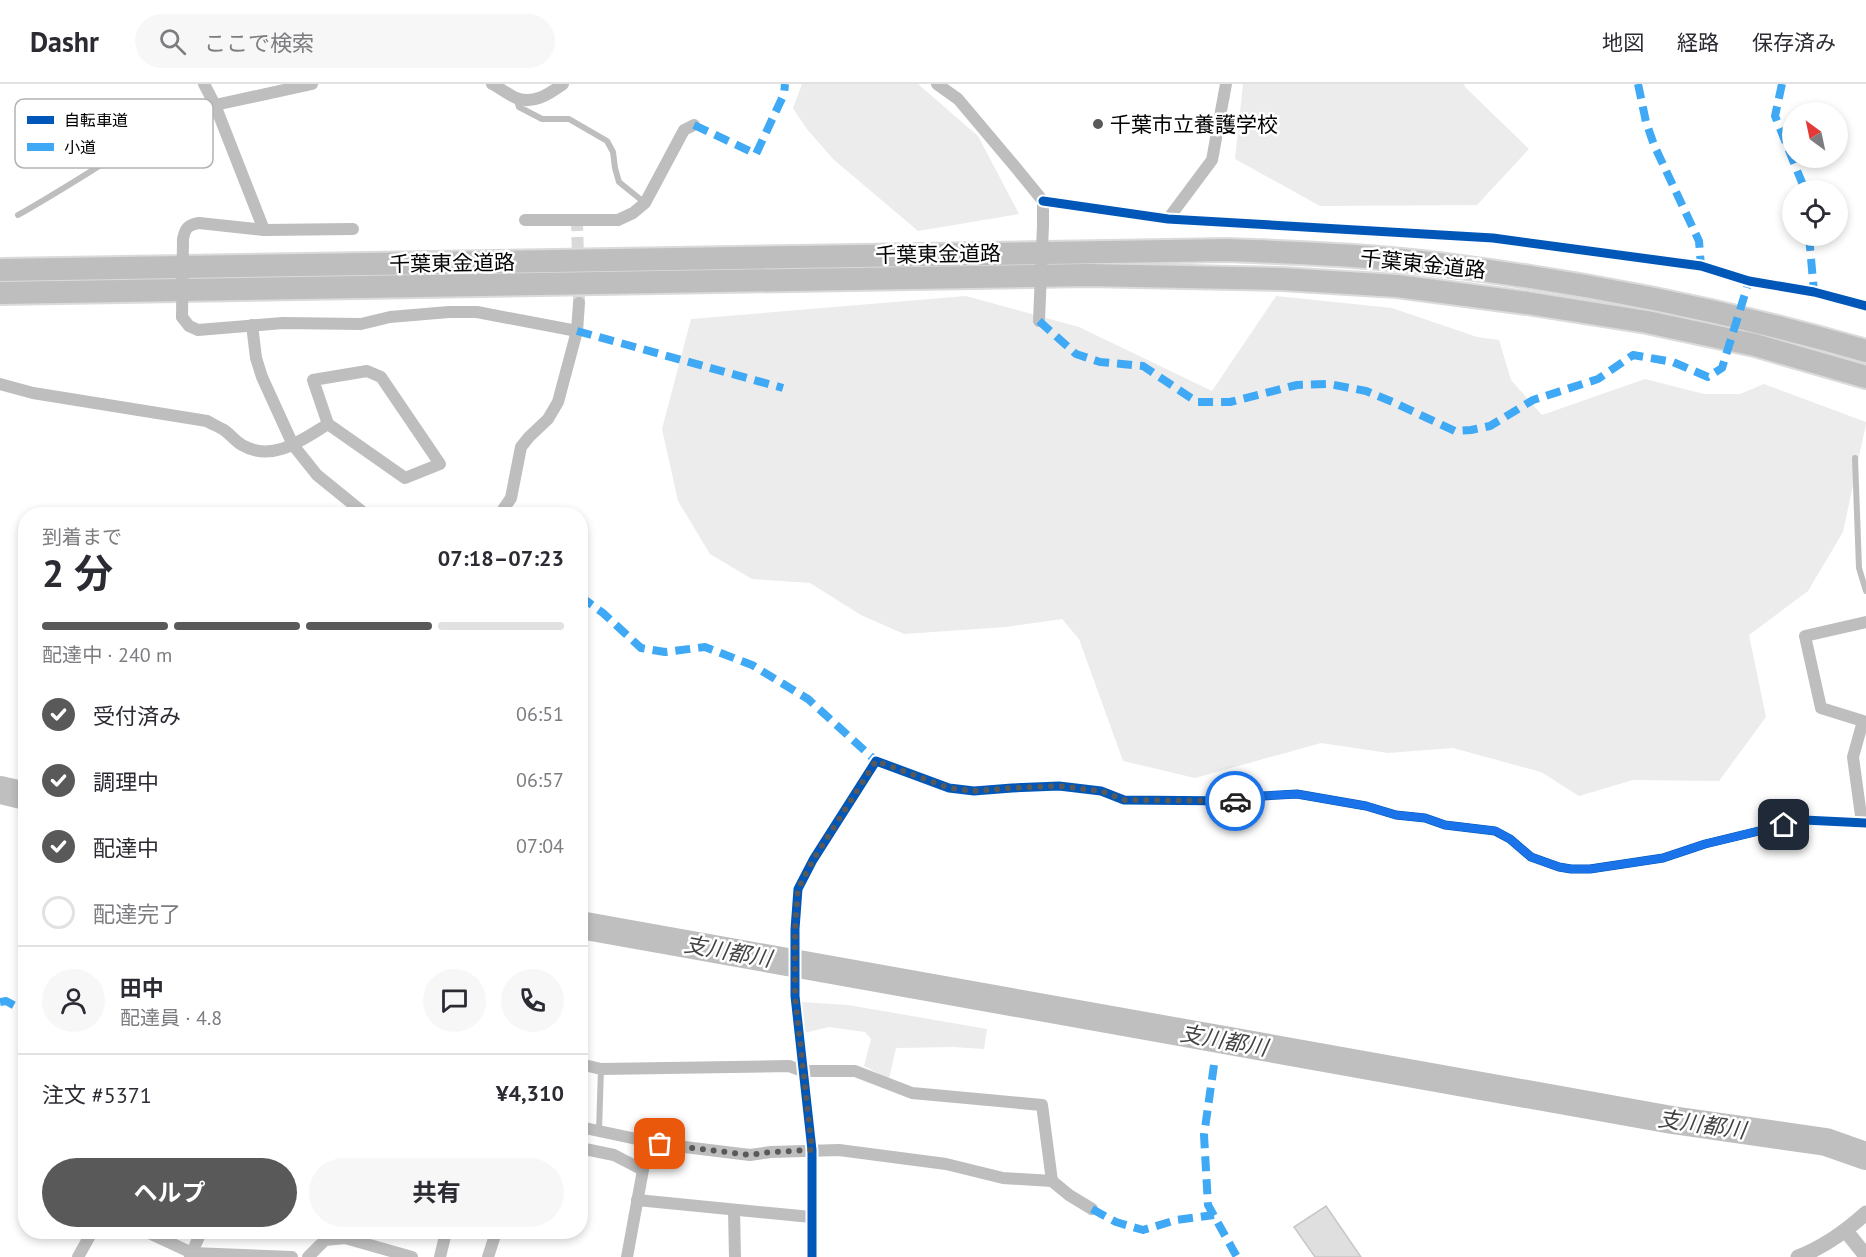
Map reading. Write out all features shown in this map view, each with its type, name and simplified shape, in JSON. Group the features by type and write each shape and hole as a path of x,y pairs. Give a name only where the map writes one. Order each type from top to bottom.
{"highway":[{"name":"千葉東金道路","path":"0,270 1250,250 1436,263 1585,284 1715,311 1866,351"},
{"name":"千葉東金道路","path":"0,293 1088,275 1282,279 1397,286 1647,322 1755,345 1866,377"}],"street":[{"path":"204,84 212,99"},
{"path":"215,105 312,84"},
{"path":"492,84 516,98 530,100 546,96 563,84"},
{"path":"937,84 958,99 1043,201 1039,321"},
{"path":"1168,219 1212,159 1226,84"},
{"path":"213,101 264,230"},
{"path":"525,220 618,220 633,213 645,203 684,130 694,125"},
{"path":"1043,201 1168,219 1493,238 1701,266 1749,281 1814,292 1866,306"},
{"path":"353,229 264,230 199,223 190,225 185,230 183,238 182,317 189,326 198,330 252,325 361,324 390,317 477,312 577,331"},
{"path":"505,507 511,498 521,447 548,419 558,402 577,331 579,303"},
{"path":"252,325 256,358 262,377 293,445 317,475 356,507"},
{"path":"368,371 381,377 440,464 405,478 328,424 314,380 368,371"},
{"path":"0,384 33,393 207,421 224,430 241,445 256,451 271,453 293,445 328,424"},
{"path":"812,1257 812,1150 795,996 795,929 798,889 805,874 876,761 949,788 974,791 1059,786 1101,791 1124,800 1225,801 1297,794 1366,806 1396,815 1425,818 1445,825 1496,831 1510,839 1531,857 1559,867 1590,869 1663,858 1705,844 1804,820 1864,823 1853,757 1863,721 1821,708 1805,636 1866,622"},
{"path":"588,1066 601,1069 789,1066 803,1071 855,1071 912,1093 1042,1105 1052,1181"},
{"path":"588,1128 660,1144 750,1155 812,1150 851,1152 946,1164 1003,1178 1052,1181 1092,1209"},
{"path":"588,1150 614,1155 643,1170 627,1257"},
{"path":"637,1200 811,1217"},
{"path":"734,1210 735,1257"},
{"path":"1798,1257 1826,1244 1866,1214"},
{"path":"1846,1230 1866,1256"},
{"path":"78,1257 88,1239"},
{"path":"160,1239 191,1255 292,1257"},
{"path":"191,1255 198,1239"},
{"path":"308,1257 325,1240 335,1239"},
{"path":"349,1239 412,1257"},
{"path":"440,1257 444,1239"},
{"path":"489,1257 494,1239"}],"lane":[{"path":"516,98 519,106 542,119 569,119 607,141 613,152 619,182 645,203"},
{"path":"18,215 96,168"},
{"path":"1856,458 1859,568 1866,591"},
{"path":"599,1130 601,1069"}],"shaded area":[{"path":"802,84 918,84 978,136 1019,214 918,231 833,159 806,128 793,108"},
{"path":"1243,84 1464,84 1529,149 1477,205 1320,206 1235,159"},
{"path":"966,296 1079,327 1212,391 1276,296 1392,308 1477,337 1499,340 1511,380 1542,415 1645,379 1704,394 1740,394 1764,384 1866,422 1866,424 1843,532 1808,591 1749,635 1766,717 1719,781 1633,780 1579,796 1541,772 1453,748 1388,753 1321,743 1195,778 1123,761 1079,639 1062,619 1006,627 904,634 861,615 810,583 752,579 710,554 678,501 662,429 691,319"},
{"path":"802,1002 848,1005 987,1029 984,1049 896,1048 889,1079 864,1066 871,1039 865,1032 829,1027 804,1033"}],"building":[{"path":"1326,1206 1361,1257 1315,1257 1294,1227"}],"waterway":[{"name":"支川都川","path":"0,790 18,794"},
{"name":"支川都川","path":"588,926 1672,1120 1826,1142 1866,1156"}],"tunnel":[{"path":"577,219 579,303"}],"marked path":[{"path":"694,125 756,154 784,94 785,84"},
{"path":"1638,84 1646,122 1654,145 1699,241 1701,266"},
{"path":"1782,84 1775,116 1801,180"},
{"path":"1810,246 1814,292"},
{"path":"1039,321 1076,354 1100,362 1143,366 1197,402 1230,402 1297,385 1329,384 1366,391 1455,431 1490,426 1533,400 1598,379 1633,355 1673,362 1708,377 1722,368 1749,281"},
{"path":"577,331 783,388"},
{"path":"588,602 641,648 665,652 705,647 752,665 808,699 876,761"},
{"path":"0,1002 6,1001 18,1008"},
{"path":"1214,1065 1204,1135 1208,1205 1237,1257"},
{"path":"1092,1209 1116,1222 1143,1230 1176,1220 1214,1215"}],"cycle path":[{"path":"1043,201 1168,219 1493,238 1701,266 1749,281 1814,292 1866,306"},
{"path":"812,1257 812,1150 795,996 795,929 798,889 813,860 876,761 949,788 974,791 1059,786 1101,791 1124,800 1237,801 1262,796 1297,794 1366,806 1396,815 1425,818 1445,825 1495,831 1510,839 1531,857 1571,869 1590,869 1663,858 1705,844 1804,820 1866,823"}],"way so far":[{"path":"660,1144 750,1155 812,1150 795,996 795,929 798,889 813,860 876,761 926,781 949,788 974,791 1059,786 1101,791 1124,800 1235,801"}],"place":[{"name":"千葉市立養護学校","path":"1098,124"}],"route":[{"path":"1235,801 1262,796 1297,794 1366,806 1396,815 1425,818 1445,825 1496,831 1510,839 1531,857 1571,869 1590,869 1663,858 1705,844 1784,825"}]}
